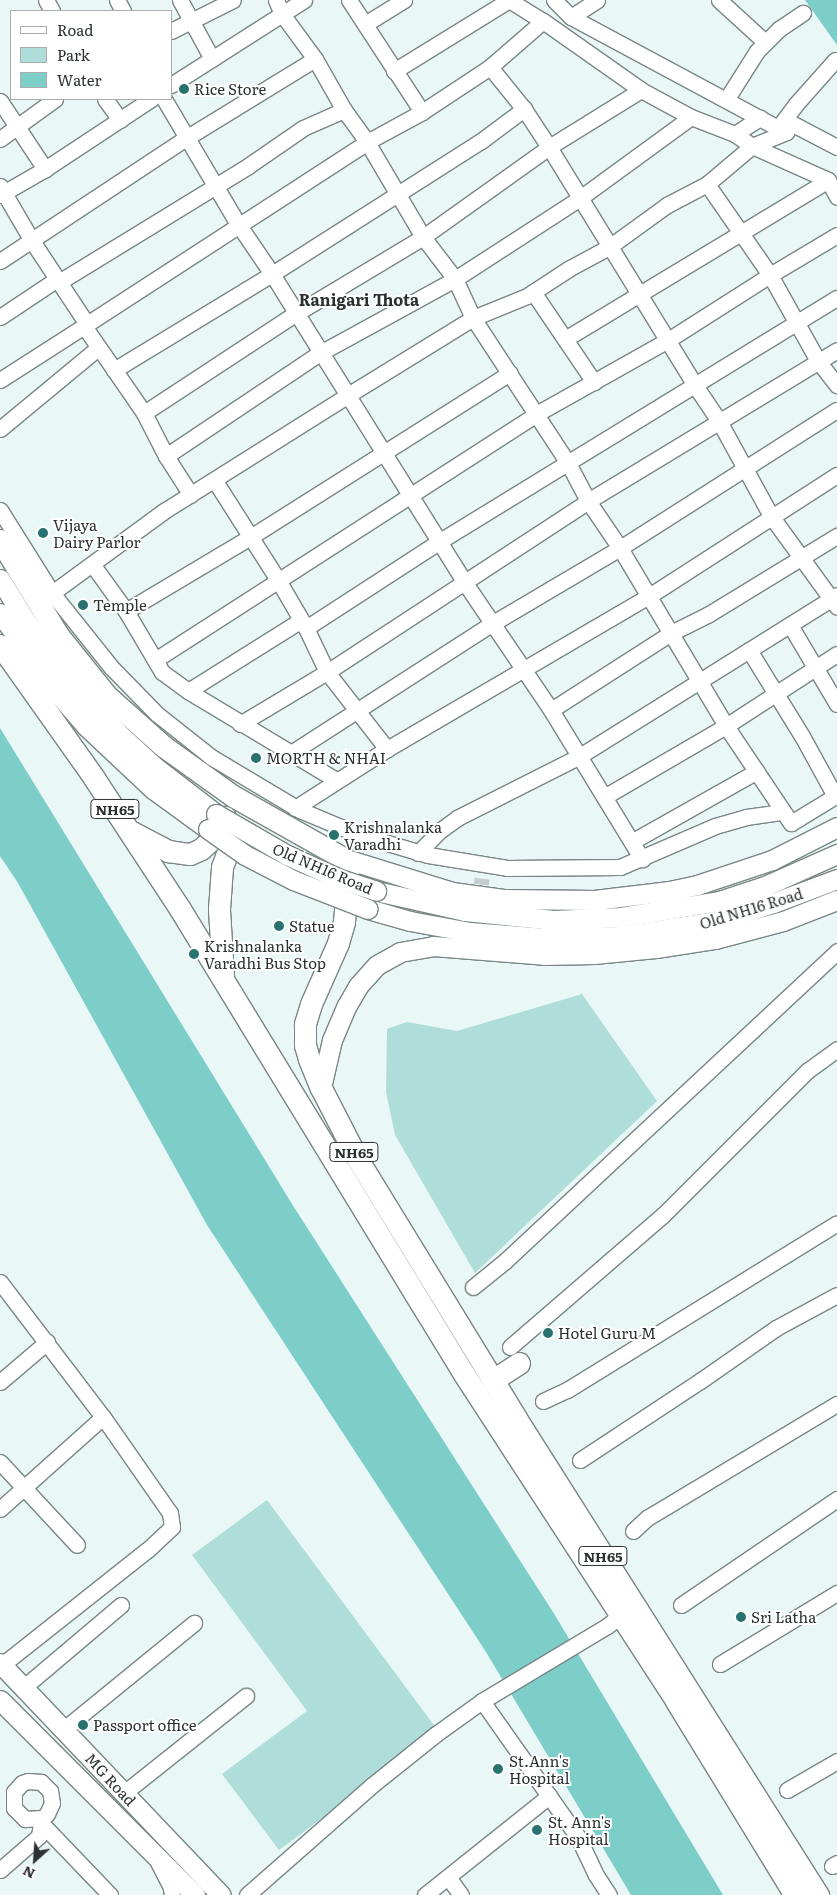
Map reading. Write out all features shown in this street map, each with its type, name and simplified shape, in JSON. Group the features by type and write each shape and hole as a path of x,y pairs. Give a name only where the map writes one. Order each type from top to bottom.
{"highway":[{"path":"0,540 58,635 106,695 163,746 233,796 343,858"},
{"name":"NH65","path":"0,645 130,831 223,978 613,1621 684,1697 818,1895"},
{"path":"130,831 168,851 190,854 211,840 228,812 233,796"},
{"path":"223,978 219,909 222,868 226,856 240,838 258,825 275,821"},
{"name":"NH65","path":"343,858 348,873 344,922 338,943 310,1004 305,1024 305,1044 321,1088 358,1160 684,1697 795,1895"},
{"path":"280,1071 309,1059"},
{"path":"493,1380 515,1355"}],"main road":[{"name":"Old NH16 Road","path":"0,579 28,623 79,691 120,735 245,855 293,880 368,909 410,922 470,932 545,938 621,936 717,921 774,903 837,879"},
{"name":"Old NH16 Road","path":"0,614 54,688 86,726 154,789 212,822 340,879 376,891 465,911 554,920 621,917 718,901 764,886 837,854"},
{"path":"343,858 452,892 513,900 594,900 669,891 697,885 772,860 837,827"},
{"path":"321,1088 332,1040 346,1007 358,986 377,965 400,952 432,946 544,955 594,954 656,948 715,939 783,920 837,900"},
{"name":"MG Road","path":"1,1664 124,1793 211,1892"},
{"name":"MG Road","path":"0,1700 195,1895"}],"street":[{"path":"180,0 212,59"},
{"path":"172,30 233,0"},
{"path":"172,84 212,59 279,7 304,0"},
{"path":"349,0 422,112"},
{"path":"365,24 404,0"},
{"path":"394,71 509,0 544,22 641,90 691,117 735,134 752,146 827,181 837,197"},
{"path":"0,380 238,224 367,142 422,112 490,67 562,8 597,0"},
{"path":"719,0 765,42"},
{"path":"279,7 315,59 344,110 367,142 423,237 455,279 473,318 568,463 588,501 620,548 726,726 791,824 836,796 802,736 749,650"},
{"path":"562,8 782,130"},
{"path":"726,100 757,50 779,29 803,13"},
{"path":"0,261 186,138 315,59"},
{"path":"782,130 796,104 835,60"},
{"path":"418,853 438,832 457,818 578,758 749,650 835,600 772,516 744,470 719,421 694,384 549,148 524,109 490,67"},
{"path":"144,413 295,314 423,237 549,148 641,90"},
{"path":"0,139 18,128 54,100"},
{"path":"106,100 120,120"},
{"path":"150,100 45,169 2,191 98,348 144,413 166,456 191,495"},
{"path":"165,100 214,186 272,274 295,314 465,582 524,669 578,758 633,841 642,859"},
{"path":"0,101 45,169"},
{"path":"114,370 272,274 398,194 481,141 524,109"},
{"path":"0,317 248,166 303,128 344,110"},
{"path":"166,456 320,353 455,279 580,198 691,117"},
{"path":"735,134 760,118"},
{"path":"52,593 164,511 215,481 348,395 473,318 533,292 609,247 667,205 707,184 752,146 791,123 837,147"},
{"path":"565,339 827,181"},
{"path":"707,184 770,275 795,323 818,360 837,385"},
{"path":"155,660 536,414 668,340 837,235"},
{"path":"533,292 594,382"},
{"path":"188,691 303,624 837,298"},
{"path":"0,429 98,348"},
{"path":"240,724 327,672 588,501 837,350"},
{"path":"126,611 252,536 510,373"},
{"path":"291,752 493,623 620,548 837,410"},
{"path":"295,808 387,749 649,596 837,475"},
{"path":"215,481 252,536 278,580 327,672 387,749"},
{"path":"0,510 52,593 111,667 157,714 211,757 295,808 357,834 482,871 507,868 620,867 715,826 746,817 783,812"},
{"path":"550,710 671,633 709,614 837,536"},
{"path":"92,564 126,611 162,672 240,724 291,752 336,780"},
{"path":"790,625 837,704"},
{"path":"604,797 726,726 837,654"},
{"path":"633,841 757,771"},
{"path":"473,1286 504,1262 837,951"},
{"path":"515,1355 528,1329 663,1215 807,1071 837,1049"},
{"path":"544,1401 568,1390 837,1223"},
{"path":"0,1282 103,1417 170,1513 172,1527 147,1550 1,1664"},
{"path":"580,1460 700,1381 776,1328 837,1294"},
{"path":"0,1382 47,1342"},
{"path":"633,1531 647,1518 837,1404"},
{"path":"0,1509 103,1417"},
{"path":"0,1462 77,1545"},
{"path":"681,1605 837,1500"},
{"path":"720,1664 837,1593"},
{"path":"24,1687 121,1605"},
{"path":"247,1895 372,1786 486,1698 613,1621"},
{"path":"64,1729 194,1623"},
{"path":"124,1793 246,1696"},
{"path":"486,1698 549,1796 578,1837 596,1875 609,1895"},
{"path":"786,1790 837,1761"},
{"path":"424,1895 549,1796"},
{"path":"0,1870 39,1836 41,1820 110,1895"},
{"path":"155,1856 171,1888 172,1895"},
{"path":"448,1877 461,1895"}],"green space":[{"path":"582,994 657,1101 475,1273 395,1135 386,1092 387,1029 407,1022 457,1031"},
{"path":"267,1500 439,1732 279,1850 222,1774 307,1711 192,1555"}],"water":[{"path":"805,0 837,0 837,45"},
{"path":"0,728 292,1204 553,1612 723,1895 631,1895 486,1652 207,1225 18,883 0,856"}],"tunnel":[{"path":"479,907 482,878"}],"place":[{"name":"Rice Store","path":"184,89"},
{"name":"Vijaya Dairy Parlor","path":"43,533"},
{"name":"Temple","path":"83,605"},
{"name":"MORTH & NHAI","path":"256,758"},
{"name":"Krishnalanka Varadhi","path":"334,835"},
{"name":"Statue","path":"279,926"},
{"name":"Krishnalanka Varadhi Bus Stop","path":"194,954"},
{"name":"Hotel Guru M","path":"548,1333"},
{"name":"Sri Latha","path":"741,1617"},
{"name":"Passport office","path":"83,1725"},
{"name":"St.Ann's Hospital","path":"498,1769"},
{"name":"St. Ann's Hospital","path":"537,1830"}],"district":[{"name":"Ranigari Thota","path":"359,299"}]}
